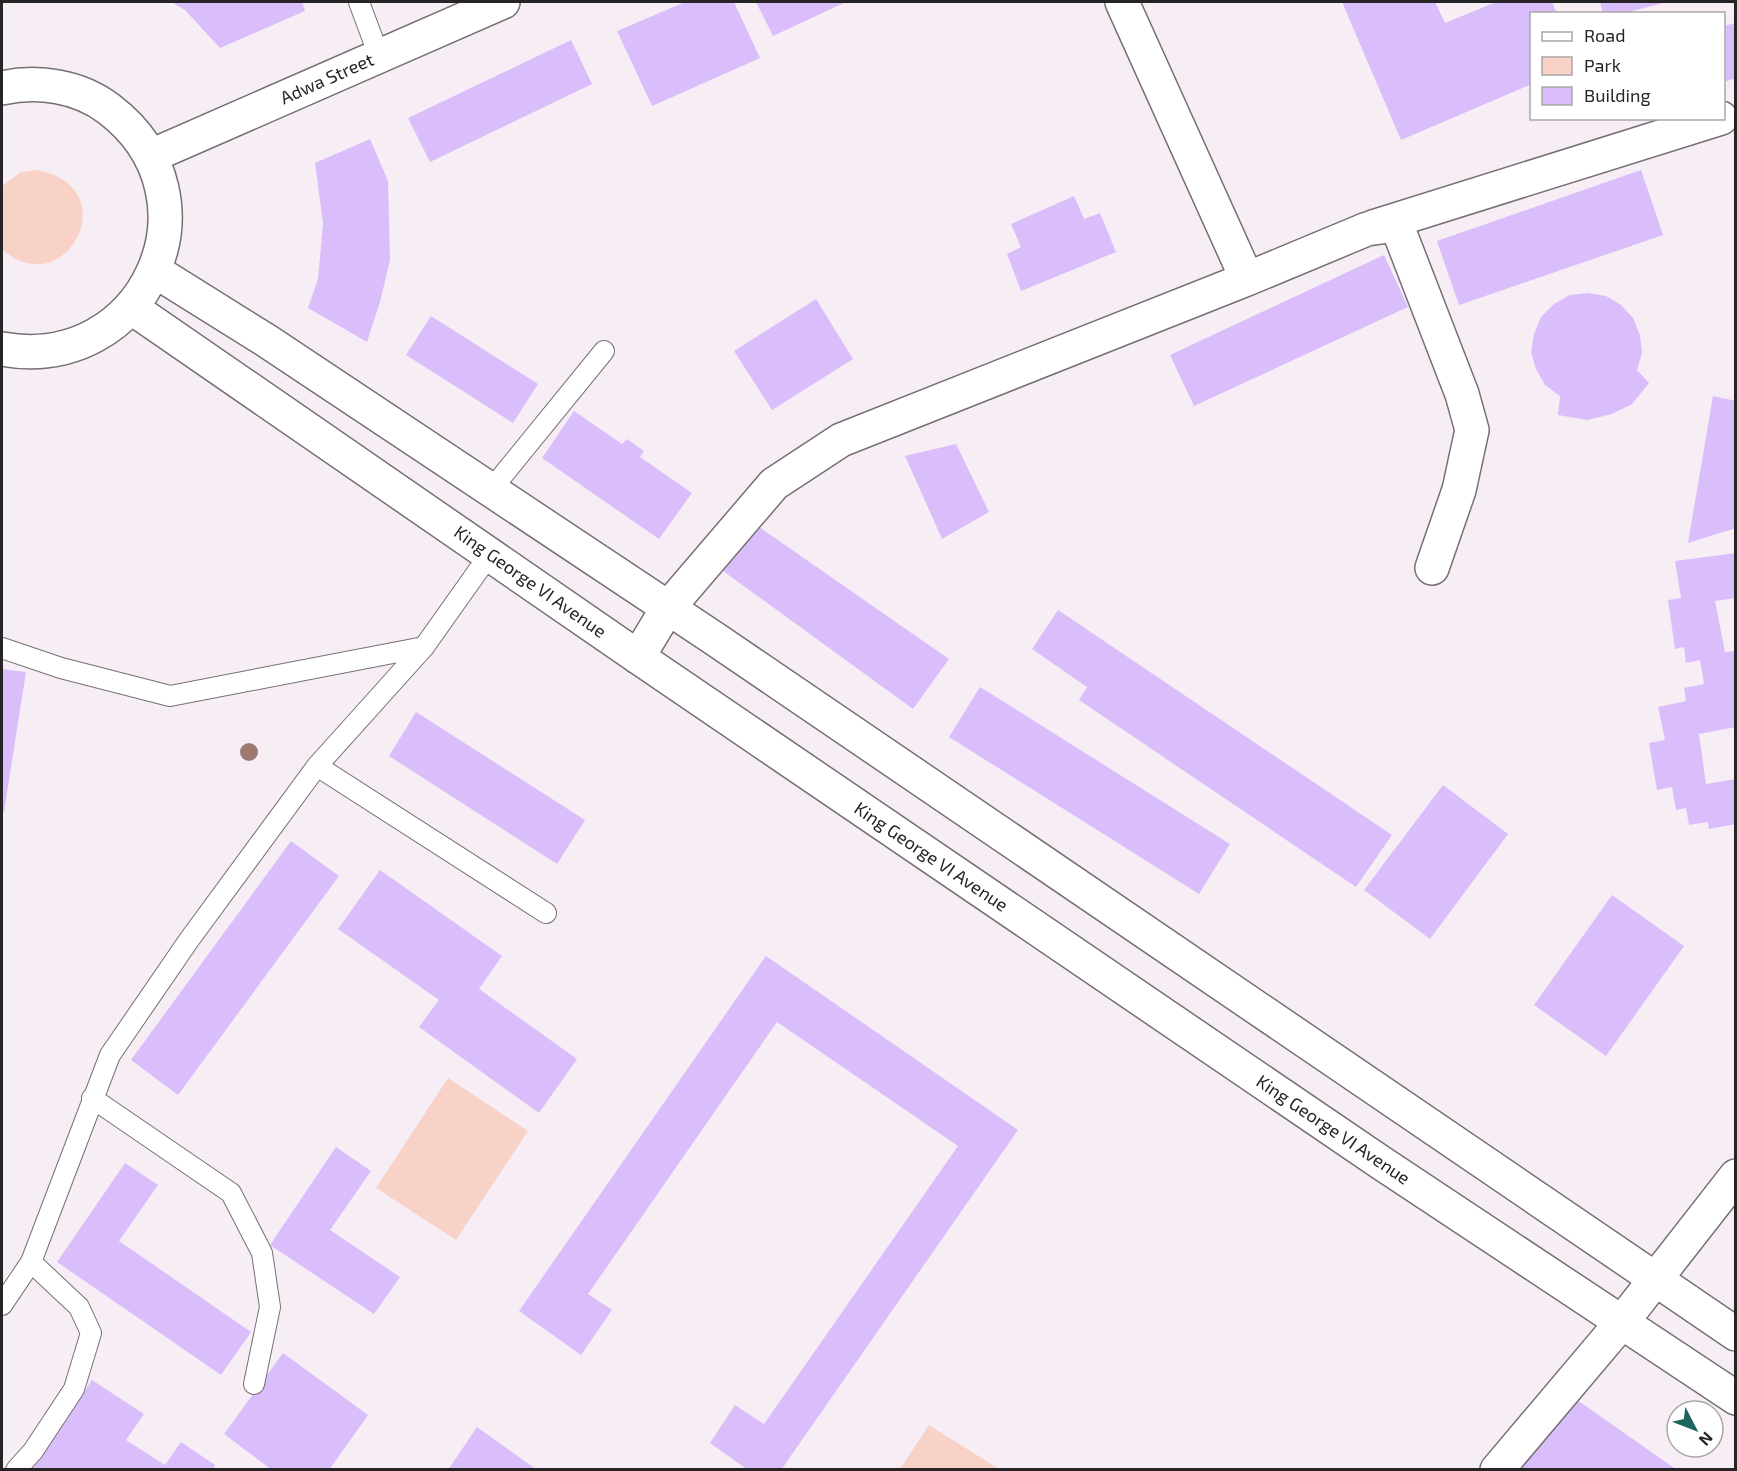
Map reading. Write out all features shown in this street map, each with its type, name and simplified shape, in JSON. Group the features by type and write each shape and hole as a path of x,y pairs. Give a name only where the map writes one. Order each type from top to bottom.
{"main road":[{"name":"Adwa Street","path":"151,156 503,2"},
{"path":"1122,2 1247,279"},
{"path":"2,88 20,84 61,86 97,100 128,124 151,156 164,193 165,232 155,271 132,308 105,331 67,349 26,354 2,350"},
{"path":"638,657 667,609 774,484 841,440 1367,229 1716,120"},
{"path":"1367,229 1388,226 1399,231 1462,394 1472,430 1459,490 1432,568"},
{"path":"155,271 267,341 667,609 1736,1334"},
{"name":"King George VI Avenue","path":"132,308 638,657 1399,1175 1736,1398"},
{"path":"1497,1470 1622,1322 1736,1176"}],"lane":[{"path":"359,2 379,56"},
{"path":"490,491 604,351"},
{"path":"2,1305 31,1262 110,1055 189,940 317,766 424,646 490,554"},
{"path":"2,648 61,668 170,696 424,646"},
{"path":"317,766 546,913"},
{"path":"92,1098 231,1193 262,1253 270,1307 254,1384"},
{"path":"16,1470 33,1451 74,1389 91,1333 79,1307 31,1262"}],"green space":[{"path":"36,170 64,180 79,197 83,217 78,237 65,253 47,263 25,263 2,249 2,186 21,172"},
{"path":"448,1078 528,1131 456,1240 376,1188"},
{"path":"929,1425 999,1469 900,1469"}],"building":[{"path":"171,2 302,2 305,11 220,48 185,10"},
{"path":"685,2 734,2 760,58 652,106 617,31"},
{"path":"756,2 846,2 773,36"},
{"path":"1342,2 1435,2 1445,23 1496,2 1552,2 1556,12 1530,12 1530,85 1401,140"},
{"path":"1600,2 1667,2 1629,12 1602,12"},
{"path":"1735,23 1736,78 1725,82 1725,26"},
{"path":"571,40 592,84 430,162 408,118"},
{"path":"370,139 388,181 390,260 367,342 308,308 318,279 323,223 315,163"},
{"path":"1641,170 1663,235 1459,305 1437,241"},
{"path":"1074,196 1084,219 1100,213 1116,252 1021,291 1007,254 1021,247 1011,224"},
{"path":"1384,255 1408,307 1194,406 1170,355"},
{"path":"1588,293 1606,296 1621,305 1633,318 1640,335 1642,353 1637,370 1649,383 1632,404 1612,414 1587,420 1558,415 1560,396 1545,385 1536,369 1531,352 1534,334 1541,317 1554,304 1570,295"},
{"path":"816,299 853,359 772,410 734,351"},
{"path":"431,316 538,384 513,423 406,355"},
{"path":"1713,396 1736,401 1736,528 1688,543"},
{"path":"574,411 622,444 627,439 644,451 640,457 692,493 659,539 542,458"},
{"path":"956,444 989,512 942,539 905,456"},
{"path":"752,522 949,659 913,709 719,568"},
{"path":"1736,553 1736,598 1715,601 1725,652 1736,651 1736,727 1699,734 1706,784 1736,779 1736,824 1709,829 1708,822 1689,825 1686,808 1676,810 1672,787 1657,790 1649,743 1665,740 1658,707 1686,701 1684,688 1704,684 1700,660 1686,663 1684,647 1675,649 1668,600 1681,598 1675,561"},
{"path":"1058,610 1392,835 1356,887 1079,700 1087,687 1032,649"},
{"path":"2,669 26,672 4,812 2,812"},
{"path":"980,687 1230,844 1199,894 949,737"},
{"path":"416,712 585,820 557,864 389,756"},
{"path":"1443,785 1508,834 1430,939 1364,890"},
{"path":"291,841 339,876 178,1095 131,1060"},
{"path":"380,870 502,956 479,989 577,1059 539,1113 419,1027 439,1000 338,929"},
{"path":"1612,895 1684,946 1606,1056 1534,1005"},
{"path":"766,956 1018,1130 781,1470 748,1470 710,1443 735,1405 764,1424 958,1146 777,1022 588,1294 612,1310 581,1355 519,1311"},
{"path":"336,1147 371,1171 330,1230 400,1277 374,1314 270,1245"},
{"path":"125,1163 158,1185 119,1241 251,1332 221,1375 57,1262"},
{"path":"283,1353 368,1415 329,1470 272,1470 224,1434"},
{"path":"92,1380 144,1414 126,1440 165,1465 181,1442 215,1465 213,1470 32,1470"},
{"path":"1570,1395 1677,1470 1515,1470"},
{"path":"477,1427 537,1470 448,1470"}]}
